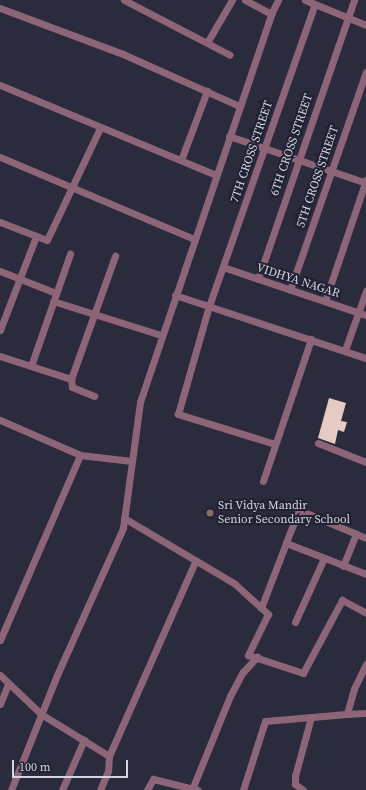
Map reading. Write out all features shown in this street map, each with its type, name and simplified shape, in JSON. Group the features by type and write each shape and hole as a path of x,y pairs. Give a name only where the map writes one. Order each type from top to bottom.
{"street":[{"path":"124,0 208,41 230,55"},
{"path":"208,41 232,0"},
{"path":"245,0 271,14"},
{"path":"11,790 41,714 123,528 140,402 161,335 239,106 271,14 278,0"},
{"path":"305,0 366,25"},
{"name":"6TH CROSS STREET","path":"258,279 354,0"},
{"name":"7TH CROSS STREET","path":"275,444 178,414 209,306 315,4"},
{"path":"0,8 123,54 239,106"},
{"name":"5TH CROSS STREET","path":"290,290 366,72"},
{"path":"0,85 100,128 216,175"},
{"path":"181,160 207,91"},
{"path":"0,222 47,240 100,128"},
{"path":"229,136 332,172 366,182 325,301"},
{"path":"0,157 194,239"},
{"path":"0,330 36,236"},
{"path":"31,366 70,254"},
{"path":"94,396 72,387 71,379 115,256"},
{"name":"VIDHYA NAGAR","path":"223,267 366,315"},
{"path":"0,271 56,293"},
{"path":"345,350 366,291"},
{"path":"175,295 366,358"},
{"path":"53,301 93,315 161,335"},
{"path":"263,481 311,339"},
{"path":"0,356 71,379"},
{"path":"0,420 80,455 132,461"},
{"path":"318,443 366,462"},
{"path":"0,640 80,455"},
{"path":"261,608 299,510 366,538"},
{"path":"124,518 235,584 268,614 248,655 303,673 342,600 366,613"},
{"path":"343,566 356,533"},
{"path":"286,543 366,574"},
{"path":"295,622 324,558"},
{"path":"100,790 108,771 109,756 196,560"},
{"path":"147,790 153,779 195,788 230,696 244,672 257,658"},
{"path":"347,714 354,689 366,664"},
{"path":"0,675 41,714 109,756"},
{"path":"0,704 8,684"},
{"path":"243,790 265,722 366,713"},
{"path":"303,790 295,784 295,776 311,718"},
{"path":"62,790 84,740"}],"building":[{"path":"329,398 346,403 341,421 347,422 344,432 338,430 335,444 318,438"}],"place":[{"name":"Sri Vidya Mandir Senior Secondary School","path":"210,513"}]}
